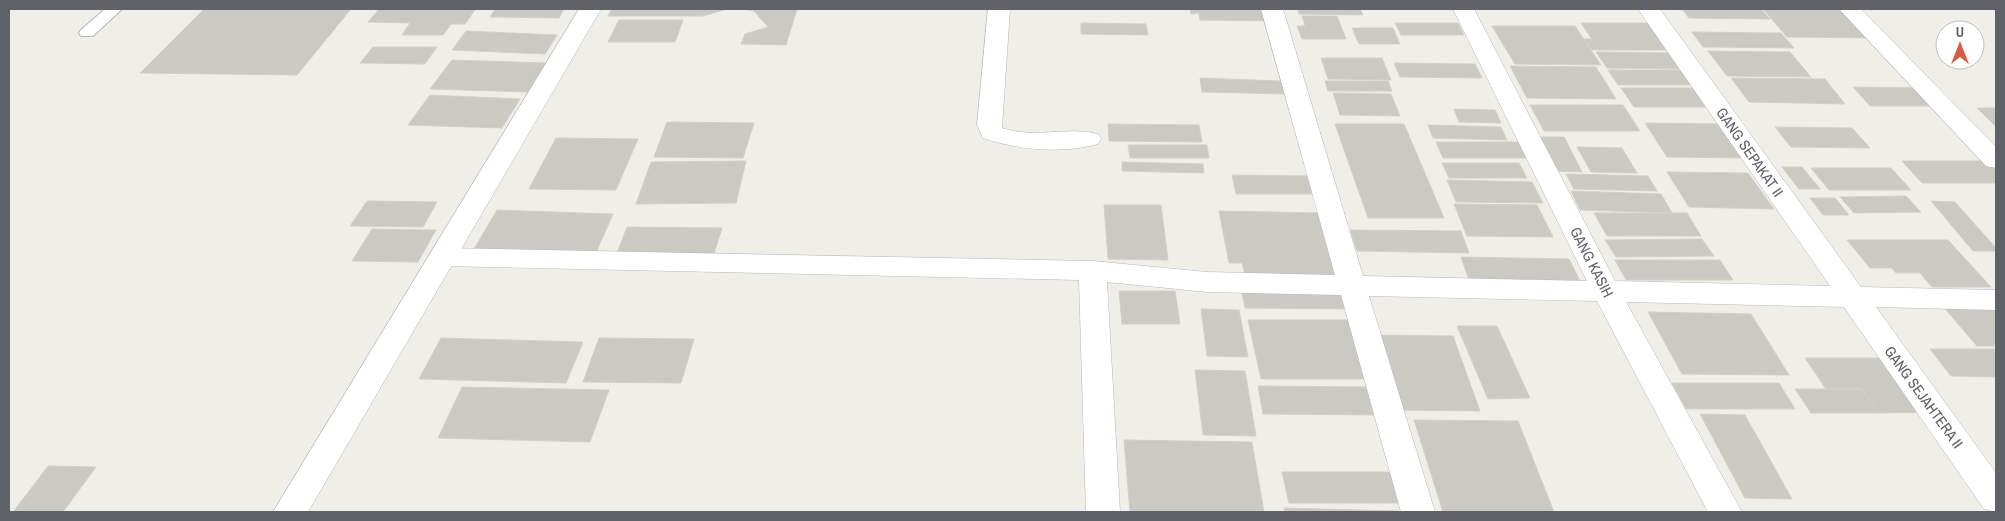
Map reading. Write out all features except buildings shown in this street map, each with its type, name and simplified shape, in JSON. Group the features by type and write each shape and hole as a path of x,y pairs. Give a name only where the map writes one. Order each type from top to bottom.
{"street":[{"path":"290,512 590,9"},
{"path":"998,9 989,125 992,133 1002,137 1064,140 1089,139"},
{"path":"1272,9 1354,284 1418,512"},
{"name":"GANG KASIH","path":"1464,9 1606,291 1725,512"},
{"name":"GANG SEPAKAT II","path":"1648,9 1851,296"},
{"path":"1849,9 1995,160"},
{"path":"443,257 1093,271 1207,282 1996,300"},
{"path":"1093,271 1103,512"},
{"name":"GANG SEJAHTERA II","path":"1851,296 1996,499"}],"lane":[{"path":"87,33 114,9"}]}
